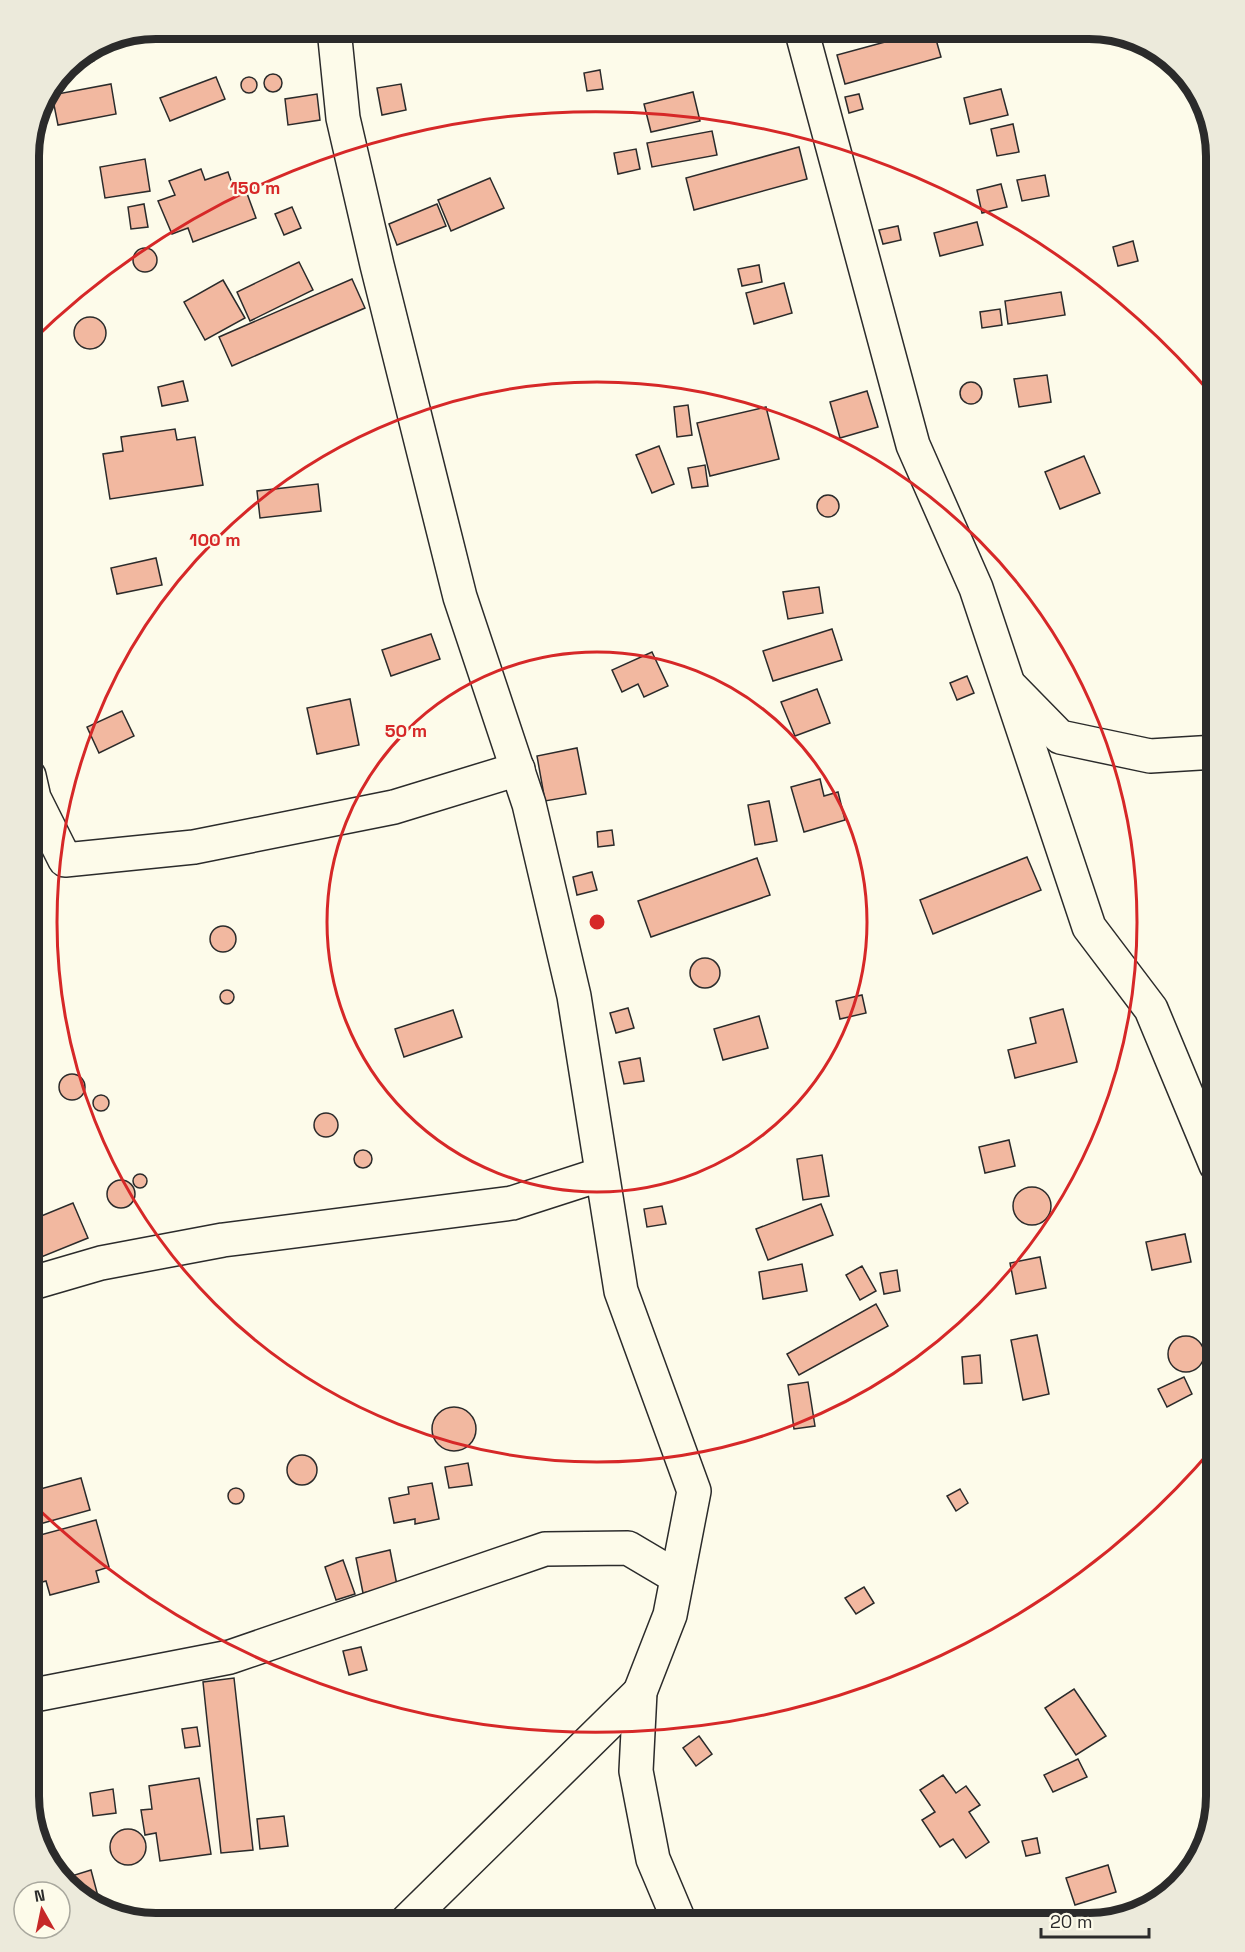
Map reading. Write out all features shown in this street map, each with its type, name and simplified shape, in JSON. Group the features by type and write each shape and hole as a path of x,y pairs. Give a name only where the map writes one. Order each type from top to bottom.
{"street":[{"path":"335,39 344,118 377,266 460,597 529,804 574,996 621,1291 694,1491 670,1615 640,1692 636,1771 653,1859 676,1913"},
{"path":"804,39 913,445 976,588 1089,927 1151,1009 1206,1141"},
{"path":"1007,682 1060,737 1150,756 1206,753"},
{"path":"39,810 65,860 194,847 382,809 518,769"},
{"path":"39,1281 101,1263 223,1240 512,1203 602,1174"},
{"path":"39,1694 230,1657 545,1549 628,1548 677,1577"},
{"path":"415,1913 640,1692"}],"building":[{"path":"896,39 936,39 941,57 845,84 837,55"},
{"path":"98,55 94,61 85,63"},
{"path":"600,70 603,89 587,91 584,73"},
{"path":"273,74 279,77 282,83 279,89 273,92 267,89 264,83 267,77"},
{"path":"216,77 225,99 170,121 160,98"},
{"path":"249,77 257,85 249,93 241,85"},
{"path":"111,84 116,114 58,125 53,101 57,94"},
{"path":"401,84 406,110 382,115 377,88"},
{"path":"1001,89 1008,115 970,124 964,98"},
{"path":"693,92 700,121 651,132 644,104"},
{"path":"317,94 320,120 288,125 285,99"},
{"path":"859,94 863,109 849,113 845,97"},
{"path":"1013,124 1019,152 997,156 991,129"},
{"path":"712,131 717,155 652,167 647,143"},
{"path":"799,147 807,179 694,210 686,178"},
{"path":"636,149 640,169 618,174 614,153"},
{"path":"145,159 150,191 105,198 100,167"},
{"path":"201,169 205,180 228,172 235,192 245,188 256,218 193,242 188,228 172,234 158,201 175,195 169,181"},
{"path":"1045,175 1049,196 1022,201 1017,180"},
{"path":"490,178 504,208 451,231 438,200"},
{"path":"1001,184 1007,207 982,213 977,190"},
{"path":"144,204 148,227 131,229 128,207"},
{"path":"437,204 446,226 397,245 389,224"},
{"path":"292,207 301,228 284,235 275,214"},
{"path":"977,222 983,245 940,256 934,233"},
{"path":"898,226 901,240 883,244 879,230"},
{"path":"1133,241 1138,261 1118,266 1113,247"},
{"path":"145,248 153,252 157,260 153,268 145,272 137,268 133,260 137,252"},
{"path":"299,262 313,290 250,321 237,292"},
{"path":"759,265 762,282 742,286 738,269"},
{"path":"352,279 365,308 232,366 219,337"},
{"path":"223,280 245,318 205,340 184,302"},
{"path":"784,283 792,313 754,324 746,293"},
{"path":"1061,292 1065,315 1008,324 1005,301"},
{"path":"1000,309 1002,325 982,328 980,312"},
{"path":"90,317 101,322 106,333 101,344 90,349 79,344 74,333 79,322"},
{"path":"1047,375 1051,402 1019,407 1014,379"},
{"path":"183,381 188,401 162,406 158,387"},
{"path":"971,382 979,385 982,393 979,401 971,404 963,401 960,393 963,385"},
{"path":"867,391 878,427 840,438 830,402"},
{"path":"688,405 692,435 677,437 674,407"},
{"path":"766,407 779,459 710,476 697,423"},
{"path":"175,429 177,440 195,437 203,485 110,499 103,454 123,451 121,437"},
{"path":"659,446 674,484 652,493 636,455"},
{"path":"1084,456 1100,493 1060,509 1045,472"},
{"path":"705,465 708,486 692,488 688,468"},
{"path":"318,484 321,511 260,518 257,491"},
{"path":"824,495 832,495 839,502 839,510 832,517 824,517 817,510 817,502"},
{"path":"156,558 162,585 117,594 111,568"},
{"path":"819,587 823,613 788,619 783,592"},
{"path":"832,629 842,660 773,681 763,651"},
{"path":"431,634 440,659 391,676 382,650"},
{"path":"652,652 668,686 644,697 638,684 622,692 612,670"},
{"path":"967,676 974,693 957,700 950,683"},
{"path":"817,689 830,723 795,736 781,702"},
{"path":"350,699 359,745 317,754 307,708"},
{"path":"122,711 134,736 99,753 87,727"},
{"path":"577,748 586,794 545,801 537,756"},
{"path":"820,779 824,796 838,792 845,820 804,832 791,787"},
{"path":"769,801 777,841 755,845 748,805"},
{"path":"612,830 614,845 598,847 597,832"},
{"path":"1027,857 1041,890 933,934 920,900"},
{"path":"757,858 770,895 651,937 638,901"},
{"path":"592,872 597,890 577,895 573,877"},
{"path":"223,926 232,930 236,939 232,948 223,952 214,948 210,939 214,930"},
{"path":"705,958 711,959 719,967 719,979 711,987 705,988 699,987 691,979 690,973 691,967 699,959"},
{"path":"227,990 232,992 234,997 232,1002 227,1004 222,1002 220,997 222,992"},
{"path":"862,995 866,1013 840,1019 836,1001"},
{"path":"628,1008 634,1028 616,1033 610,1013"},
{"path":"1063,1009 1077,1062 1015,1078 1008,1050 1036,1043 1030,1018"},
{"path":"453,1010 462,1037 404,1057 395,1029"},
{"path":"759,1016 768,1048 723,1060 714,1029"},
{"path":"640,1058 644,1081 624,1084 619,1062"},
{"path":"72,1074 81,1078 85,1087 81,1096 72,1100 63,1096 59,1087 63,1078"},
{"path":"98,1095 104,1095 109,1103 107,1109 98,1111 93,1106 93,1100"},
{"path":"326,1113 335,1116 338,1125 335,1134 326,1137 317,1134 314,1125 317,1116"},
{"path":"1009,1140 1015,1166 985,1173 979,1147"},
{"path":"359,1150 367,1150 372,1155 370,1166 359,1168 354,1163 354,1155"},
{"path":"822,1155 829,1196 803,1200 797,1159"},
{"path":"140,1174 145,1176 147,1181 145,1186 140,1188 135,1186 133,1181 135,1176"},
{"path":"121,1180 131,1184 135,1194 131,1204 121,1208 111,1204 107,1194 111,1184"},
{"path":"1032,1187 1045,1193 1051,1206 1045,1219 1032,1225 1019,1219 1013,1206 1019,1193"},
{"path":"73,1203 88,1238 39,1258 39,1217"},
{"path":"821,1204 833,1235 768,1260 756,1229"},
{"path":"662,1206 666,1224 647,1227 644,1209"},
{"path":"1185,1234 1191,1262 1152,1270 1146,1242"},
{"path":"1040,1257 1046,1288 1016,1294 1010,1263"},
{"path":"802,1264 807,1291 763,1299 759,1272"},
{"path":"862,1266 876,1291 860,1300 846,1275"},
{"path":"897,1270 900,1291 884,1294 880,1273"},
{"path":"876,1304 888,1326 799,1375 787,1354"},
{"path":"1037,1335 1049,1394 1023,1400 1011,1340"},
{"path":"1186,1336 1199,1341 1204,1354 1199,1367 1186,1372 1173,1367 1168,1354 1173,1341"},
{"path":"980,1355 982,1383 964,1384 962,1357"},
{"path":"1184,1377 1192,1394 1167,1407 1158,1389"},
{"path":"808,1382 815,1426 794,1429 788,1385"},
{"path":"454,1407 463,1408 470,1413 475,1420 475,1438 470,1445 463,1450 454,1451 445,1450 438,1445 433,1438 432,1429 433,1420 438,1413 445,1408"},
{"path":"302,1455 313,1459 317,1470 313,1481 302,1485 291,1481 287,1470 291,1459"},
{"path":"468,1463 472,1485 449,1488 445,1467"},
{"path":"81,1478 90,1510 39,1524 39,1489"},
{"path":"432,1483 439,1519 415,1524 415,1519 394,1523 389,1498 409,1494 408,1487"},
{"path":"233,1488 239,1488 244,1496 242,1502 233,1504 228,1499 228,1493"},
{"path":"960,1489 968,1503 956,1511 947,1496"},
{"path":"96,1520 109,1567 96,1571 99,1582 50,1595 46,1581 39,1583 39,1535"},
{"path":"390,1550 397,1585 363,1593 356,1558"},
{"path":"343,1560 355,1594 336,1600 325,1567"},
{"path":"864,1587 874,1603 856,1614 845,1598"},
{"path":"361,1647 367,1670 349,1675 343,1651"},
{"path":"234,1678 253,1850 221,1853 203,1682"},
{"path":"1074,1689 1106,1736 1076,1755 1045,1708"},
{"path":"197,1727 200,1746 185,1748 182,1729"},
{"path":"699,1736 712,1754 696,1766 683,1748"},
{"path":"1078,1759 1087,1777 1053,1792 1044,1775"},
{"path":"943,1775 956,1793 966,1786 980,1805 969,1812 989,1842 966,1858 953,1839 940,1847 922,1820 935,1812 920,1790"},
{"path":"199,1778 211,1854 160,1861 156,1833 145,1835 141,1810 152,1809 149,1786"},
{"path":"113,1789 116,1813 93,1816 90,1793"},
{"path":"284,1816 288,1846 260,1849 257,1819"},
{"path":"128,1829 141,1834 146,1847 141,1860 128,1865 115,1860 110,1847 115,1834"},
{"path":"1037,1838 1040,1853 1026,1856 1022,1841"},
{"path":"1108,1865 1116,1892 1075,1905 1066,1878"},
{"path":"91,1870 98,1898 91,1893 71,1876"}]}
